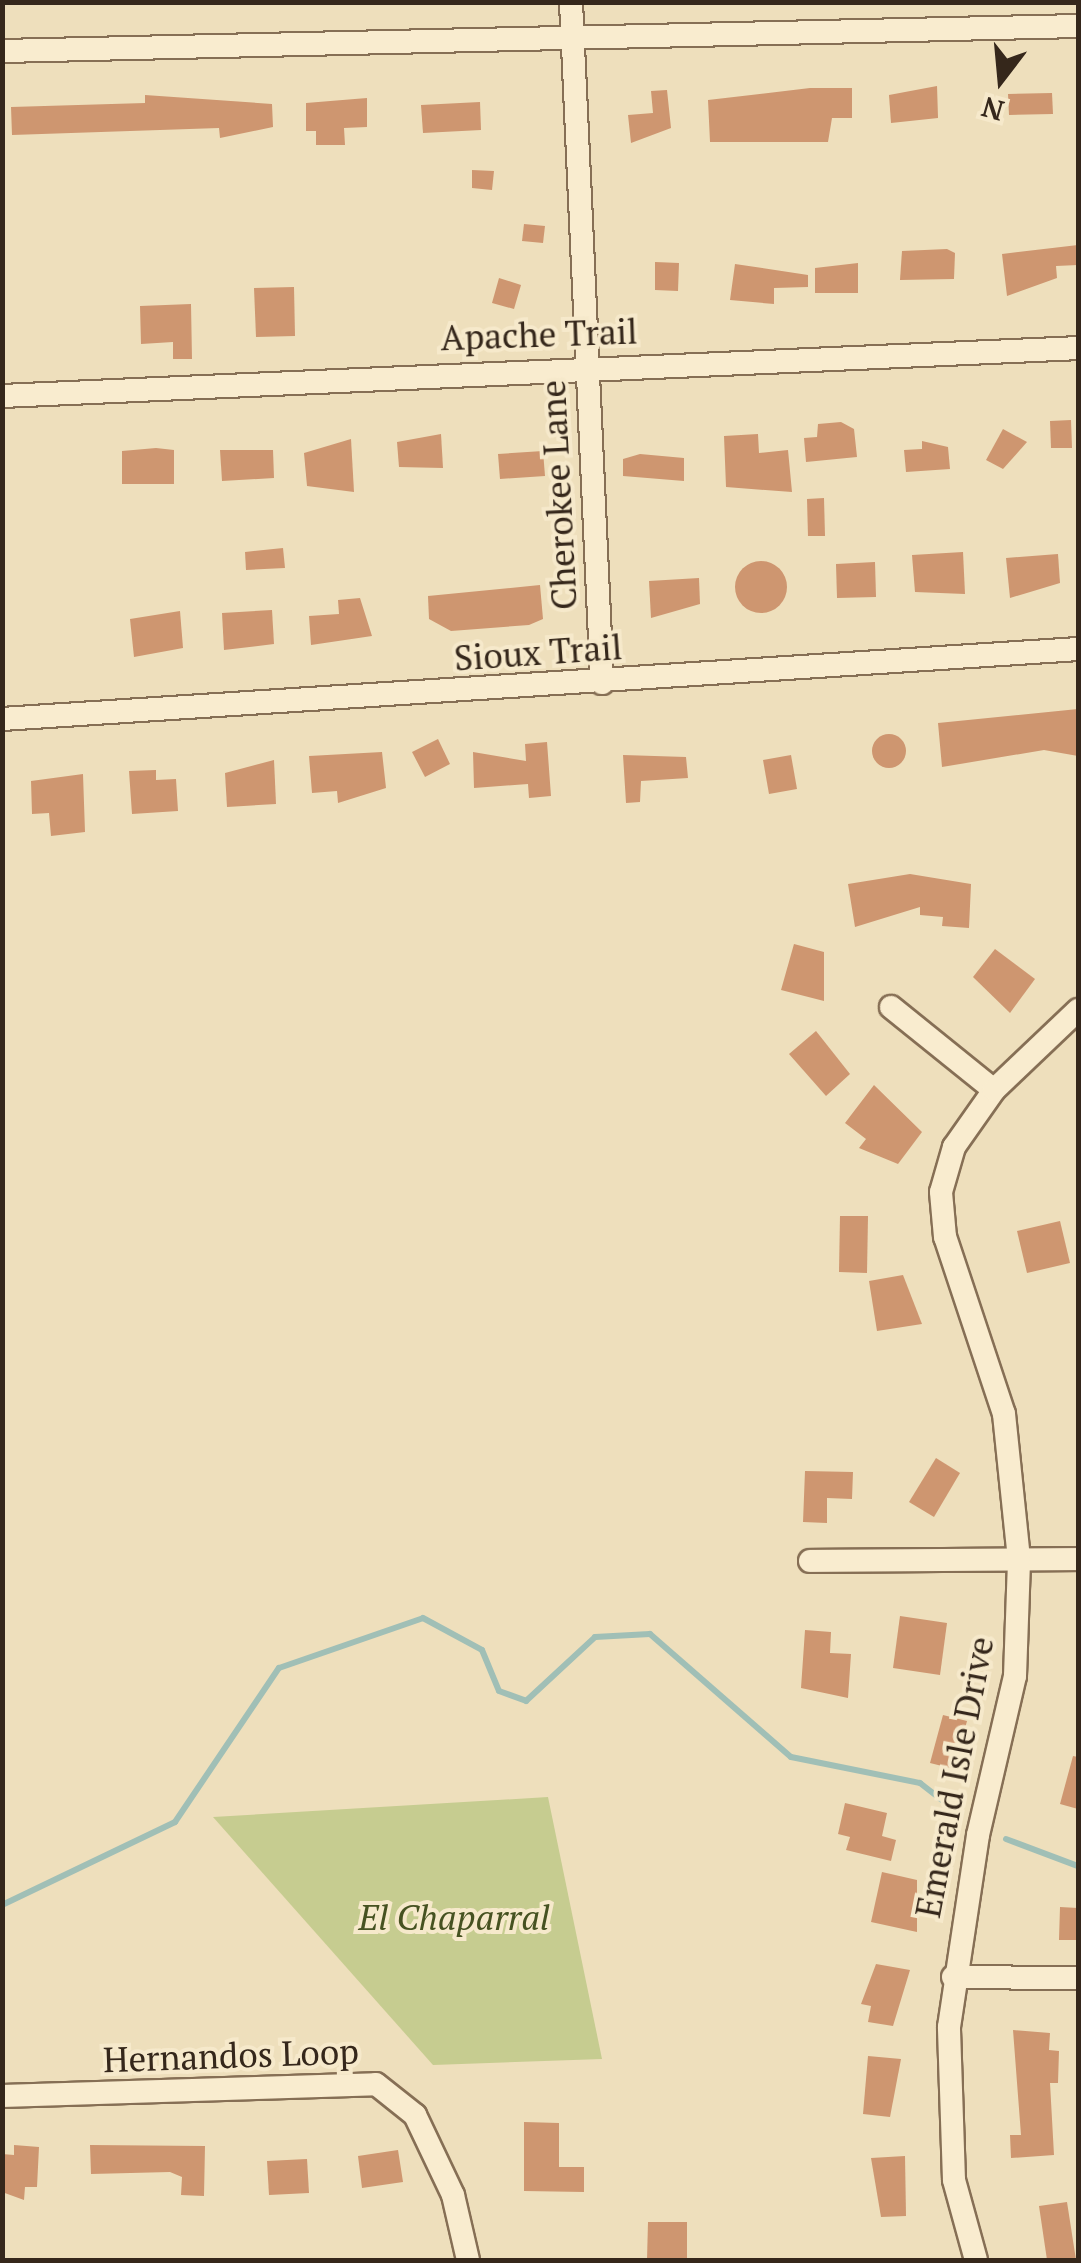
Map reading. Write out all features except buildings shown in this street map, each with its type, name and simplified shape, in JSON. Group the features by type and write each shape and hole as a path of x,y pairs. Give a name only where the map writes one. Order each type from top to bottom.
{"street":[{"name":"Cherokee Lane","path":"571,2 602,683"},
{"path":"2,51 1078,26"},
{"name":"Apache Trail","path":"2,396 1078,348"},
{"name":"Sioux Trail","path":"2,719 602,683 1078,649"},
{"path":"891,1007 994,1090"},
{"name":"Emerald Isle Drive","path":"976,2260 950,2128 954,1977 1015,1676 1019,1559 1004,1414 940,1210 954,1147 994,1090 1078,1010"},
{"path":"810,1560 1078,1559"},
{"path":"954,1977 1078,1978"},
{"name":"Hernandos Loop","path":"2,2096 376,2084 415,2115 452,2195 468,2260"}],"green space":[{"name":"El Chaparral","path":"548,1797 602,2059 433,2065 213,1817"}],"waterway":[{"path":"2,1905 175,1822 279,1668 423,1618 482,1650 499,1691 526,1701 595,1637 650,1634 791,1757 920,1783 960,1814"},
{"path":"1006,1839 1078,1866"}]}
